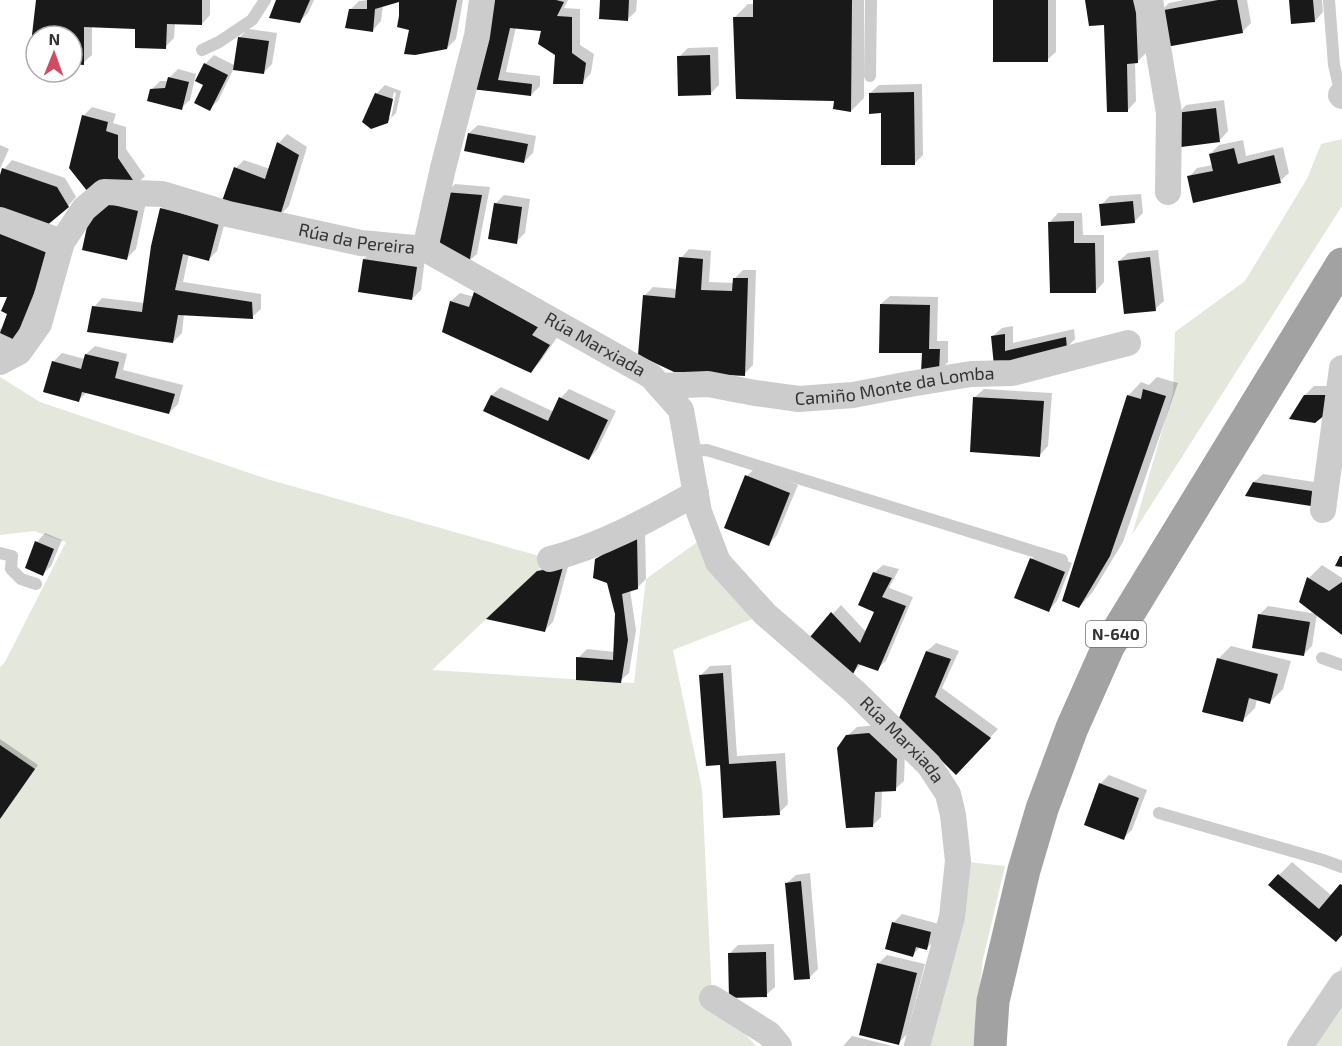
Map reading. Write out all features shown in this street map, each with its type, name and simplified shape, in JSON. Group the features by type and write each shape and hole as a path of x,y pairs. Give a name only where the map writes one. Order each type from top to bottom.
{"highway":[{"name":"N-640","path":"990,1046 993,1001 1024,870 1042,809 1085,697 1108,647 1342,264"}],"street":[{"name":"Rúa da Pereira","path":"0,362 19,352 39,324 62,242 84,208 104,192 162,194 228,214 361,243 425,249 442,168 477,36 482,0"},
{"path":"1150,0 1169,113 1168,192"},
{"path":"0,220 62,242"},
{"name":"Rúa Marxiada","path":"425,249 651,376 681,410 699,512 718,562 765,614 855,692 929,765 948,794 953,814 958,861 952,917 917,1046"},
{"name":"Camiño Monte da Lomba","path":"660,386 708,384 799,399 852,395 971,375 1011,372 1128,343"},
{"path":"1323,510 1342,368"},
{"path":"549,559 566,555 643,523 696,493"},
{"path":"1300,1046 1342,984"},
{"path":"712,998 769,1034 779,1046"}],"lane":[{"path":"202,50 219,42 252,20 265,0"},
{"path":"870,76 871,0"},
{"path":"1329,0 1334,65 1341,95"},
{"path":"688,451 707,450 1062,560"},
{"path":"0,553 12,556 11,569 21,579 36,584"},
{"path":"1322,658 1342,665"},
{"path":"1159,813 1342,867"}],"shaded area":[{"path":"1342,139 1342,206 1132,535 1173,393 1175,332 1245,281 1307,179 1321,144"},
{"path":"0,377 40,402 267,479 550,559 432,670 634,683 646,579 707,535 765,614 673,650 702,789 712,998 756,1046 0,1046 0,667 5,662 66,542 34,531 0,535"},
{"path":"958,861 1005,866 983,959 973,1046 930,1046"},
{"path":"1342,966 1342,1046 1290,1046"}],"building":[{"path":"36,0 202,0 202,25 167,24 166,49 135,48 135,29 84,27 84,24 33,24"},
{"path":"276,0 310,0 300,23 269,18"},
{"path":"367,0 457,0 447,49 415,55 404,54 409,30 397,27 399,2 375,9 373,32 345,28 349,9 367,9"},
{"path":"488,0 564,2 557,16 572,17 572,53 586,63 583,84 553,84 555,55 538,44 541,31 510,28 498,80 532,84 531,96 471,89"},
{"path":"600,0 629,0 628,21 599,19"},
{"path":"753,0 852,0 851,112 833,109 834,101 736,99 733,17 753,17"},
{"path":"993,0 1048,0 1048,62 993,62"},
{"path":"1085,0 1133,0 1136,13 1138,63 1127,64 1128,112 1107,112 1104,25 1089,26"},
{"path":"1218,0 1237,0 1243,33 1166,47 1159,11"},
{"path":"1289,0 1313,0 1315,22 1291,24"},
{"path":"238,37 269,41 264,74 233,70"},
{"path":"710,55 711,95 678,96 677,56"},
{"path":"204,63 228,75 210,111 194,103 203,85 195,81"},
{"path":"168,77 189,82 182,110 147,101 150,89 165,88"},
{"path":"914,92 915,165 881,165 881,113 869,114 869,93"},
{"path":"375,93 393,99 388,123 371,129 362,122"},
{"path":"1216,108 1220,142 1181,147 1176,113"},
{"path":"82,115 108,122 106,131 118,135 118,158 137,186 88,192 69,168"},
{"path":"468,133 528,144 524,163 464,151"},
{"path":"277,142 299,155 280,216 222,201 234,167 265,179"},
{"path":"1234,148 1238,164 1274,155 1281,183 1193,203 1187,176 1213,171 1209,154"},
{"path":"2,168 57,187 69,207 45,227 0,213"},
{"path":"444,192 482,195 469,264 448,253 435,236"},
{"path":"1133,201 1135,223 1101,226 1099,204"},
{"path":"494,203 522,207 517,244 488,239"},
{"path":"109,204 138,211 127,260 82,250 88,222"},
{"path":"160,208 219,223 209,261 183,254 175,290 252,302 253,319 178,315 173,343 87,332 92,306 142,312 151,246"},
{"path":"1074,221 1074,243 1095,243 1096,293 1050,293 1048,222"},
{"path":"0,234 50,254 15,340 0,333 7,314 1,311 7,297 0,297"},
{"path":"679,257 703,259 701,290 732,291 733,278 748,278 745,376 674,372 638,355 643,295 675,298"},
{"path":"1150,257 1156,311 1124,314 1118,261"},
{"path":"363,259 417,267 412,300 358,292"},
{"path":"474,292 538,327 532,335 550,345 531,373 442,332 450,301 469,307"},
{"path":"880,304 930,305 929,349 940,349 939,372 921,372 922,353 879,353"},
{"path":"1005,334 1005,351 1066,337 1067,349 994,366 991,336"},
{"path":"85,354 119,362 115,378 175,394 169,414 82,392 79,402 43,392 52,361 81,369"},
{"path":"1143,389 1166,396 1110,556 1079,608 1062,601 1127,395 1141,399"},
{"path":"491,395 548,421 559,397 608,420 589,460 483,411"},
{"path":"1304,395 1328,395 1331,410 1315,423 1289,419"},
{"path":"973,397 1044,401 1040,457 970,452"},
{"path":"745,475 790,493 769,546 724,528"},
{"path":"1253,482 1312,491 1311,506 1245,496"},
{"path":"637,536 638,589 622,594 628,640 621,683 576,680 576,657 613,660 615,614 607,583 593,578 595,559"},
{"path":"35,541 54,549 43,576 25,568"},
{"path":"1342,556 1342,567 1335,566"},
{"path":"1030,558 1065,572 1049,612 1014,598"},
{"path":"563,567 545,632 486,619 537,571"},
{"path":"873,572 892,578 882,597 906,606 878,671 858,664 852,676 810,637 831,612 860,643 874,612 858,605"},
{"path":"1307,577 1329,591 1342,582 1342,635 1299,602"},
{"path":"1258,614 1310,622 1304,656 1252,648"},
{"path":"926,651 951,659 935,697 991,738 956,775 899,718"},
{"path":"1217,658 1278,674 1270,704 1249,698 1243,722 1202,712"},
{"path":"723,673 729,764 776,761 780,815 723,818 720,765 706,766 699,675"},
{"path":"869,733 897,759 896,791 875,792 873,827 846,828 837,748 846,735"},
{"path":"0,745 35,769 0,819"},
{"path":"1099,783 1139,798 1124,840 1084,825"},
{"path":"1278,874 1319,909 1340,884 1342,885 1342,935 1336,942 1268,885"},
{"path":"801,881 810,979 794,980 785,883"},
{"path":"892,922 931,932 927,950 916,947 913,957 885,949"},
{"path":"766,952 767,997 729,998 728,953"},
{"path":"877,963 917,973 899,1045 859,1035"}]}
